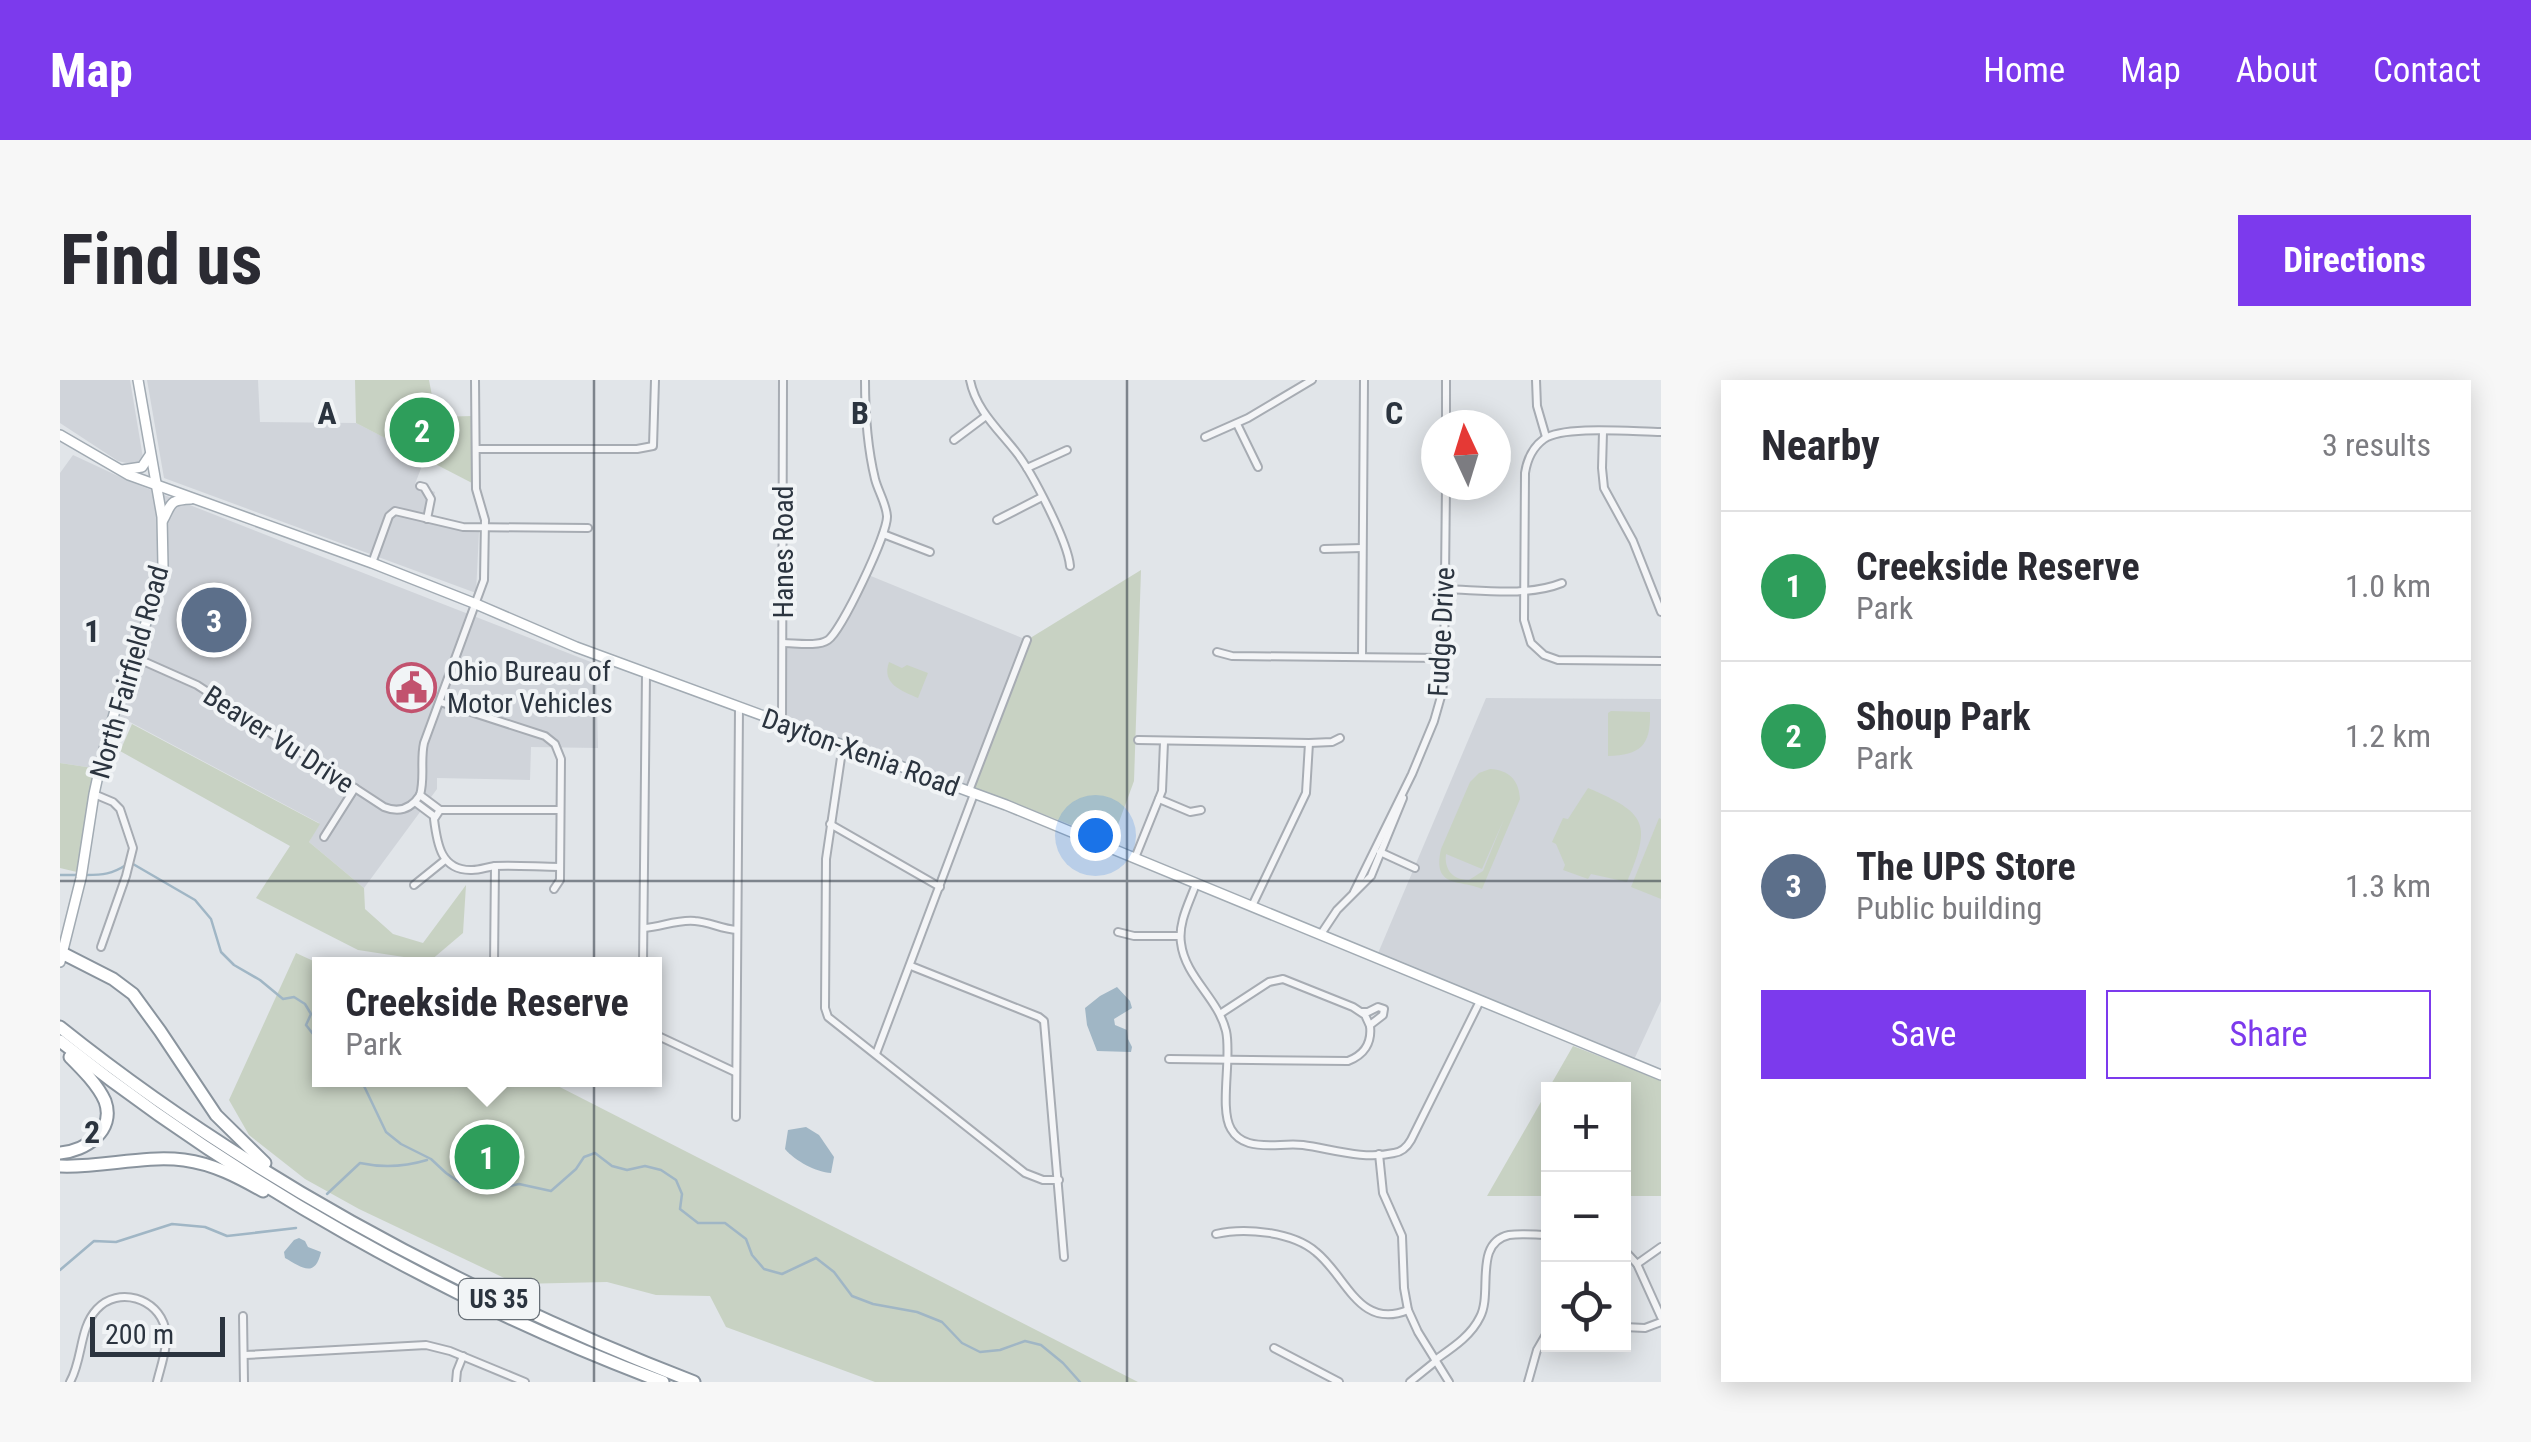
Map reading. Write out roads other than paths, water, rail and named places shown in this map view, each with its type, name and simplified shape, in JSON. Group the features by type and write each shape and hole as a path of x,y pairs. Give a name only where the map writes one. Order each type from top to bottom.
{"highway":[{"path":"61,955 133,994 216,1115 261,1160 312,1199"},
{"name":"US 35","path":"60,1027 159,1101 312,1199 404,1251 604,1346 694,1382"},
{"path":"60,1044 97,1089 107,1115 94,1140 72,1152 60,1153"},
{"name":"US 35","path":"60,1044 211,1149 361,1240 504,1314 663,1382"},
{"path":"60,1166 164,1159 195,1162 231,1173 322,1224 361,1240"}],"main road":[{"name":"North Fairfield Road","path":"61,955 76,902 94,794 116,706 163,566 162,523 138,380"},
{"name":"Dayton-Xenia Road","path":"60,435 120,470 476,604 576,647 971,793 1661,1075"},
{"path":"120,470 142,467 151,453"},
{"path":"162,523 171,503 194,498"},
{"path":"60,925 73,915"}],"street":[{"path":"475,380 476,490 485,528 484,580 422,751 423,785 418,799 438,813 560,810"},
{"path":"475,449 653,446 655,380"},
{"name":"Hanes Road","path":"782,723 783,380"},
{"path":"782,643 821,643 831,637 883,534 887,515 867,440 864,380"},
{"path":"970,380 986,416 1027,468 1067,550 1070,566"},
{"path":"1292,380 1296,389"},
{"path":"1205,436 1236,424 1312,380"},
{"path":"1362,657 1364,380"},
{"path":"1446,380 1446,410"},
{"path":"1536,380 1538,412 1546,438"},
{"path":"954,440 986,416"},
{"path":"1236,424 1258,467"},
{"path":"1661,432 1574,432 1546,438 1532,453 1525,473 1524,590 1525,630 1531,643 1544,654 1562,660 1661,661"},
{"path":"1603,432 1605,492 1633,541 1661,612"},
{"path":"1027,468 1067,450"},
{"path":"420,486 432,499 427,519"},
{"path":"997,520 1042,498"},
{"name":"Fudge Drive","path":"1320,936 1337,910 1371,876 1392,812 1438,708 1444,658 1446,500"},
{"path":"372,564 392,513 398,511 452,526 588,528"},
{"path":"883,534 930,552"},
{"path":"1324,549 1362,548"},
{"path":"1444,590 1524,590 1562,582"},
{"path":"876,1054 1027,640"},
{"path":"1217,652 1232,656 1444,658"},
{"name":"Beaver Vu Drive","path":"134,657 197,685 388,809 404,809 418,799"},
{"path":"643,957 646,673"},
{"path":"440,702 544,736 558,748 560,880 554,889"},
{"path":"736,1116 738,707"},
{"path":"1138,740 1309,744 1340,738"},
{"path":"1134,860 1159,799 1164,742"},
{"path":"843,744 826,860 826,1008 833,1022 1025,1173 1037,1179 1059,1180"},
{"path":"1252,907 1306,793 1309,744"},
{"path":"324,837 355,788"},
{"path":"94,794 120,809 132,842 126,876 101,947"},
{"path":"1159,799 1190,812 1201,810"},
{"path":"438,813 436,834 445,860 460,870 560,867"},
{"path":"830,824 940,887"},
{"path":"1378,851 1415,868"},
{"path":"414,885 445,860"},
{"path":"494,957 495,866"},
{"path":"1196,884 1180,936 1187,966 1220,1014 1227,1034 1228,1122 1242,1140 1305,1145 1342,1153 1400,1151 1410,1143 1480,1001"},
{"path":"644,928 691,920 737,930"},
{"path":"1118,932 1180,936"},
{"path":"911,966 1044,1022 1064,1257"},
{"path":"1220,1014 1269,982 1283,979 1362,1012 1378,1007 1384,1010 1370,1026"},
{"path":"1169,1060 1348,1061 1366,1048 1371,1034 1362,1012"},
{"path":"662,1038 736,1072"},
{"path":"1379,1154 1383,1193 1402,1236 1408,1310 1449,1382"},
{"path":"1216,1234 1258,1233 1294,1238 1320,1256 1370,1310 1388,1316 1408,1310"},
{"path":"1410,1382 1471,1331 1482,1315 1493,1244 1510,1235 1541,1235"},
{"path":"1637,1264 1661,1247"},
{"path":"1631,1258 1661,1320 1650,1328 1631,1327"},
{"path":"70,1382 91,1316 104,1302 122,1296 148,1303 164,1323 166,1342 157,1382"},
{"path":"242,1316 244,1382"},
{"path":"1528,1382 1541,1344"},
{"path":"244,1355 414,1345 443,1348 525,1382"},
{"path":"1274,1348 1339,1382"},
{"path":"456,1382 464,1356"}],"water":[{"path":"1117,987 1132,1008 1114,1019 1115,1025 1127,1030 1131,1052 1097,1051 1085,1008"},
{"path":"806,1127 819,1135 834,1157 831,1173 806,1165 785,1149 788,1130"},
{"path":"299,1238 321,1252 311,1268 285,1258 284,1252"}],"waterway":[{"path":"133,864 195,900 211,919 221,952 283,999 294,997 305,1004 311,1014 306,1025 312,1033"},
{"path":"86,875 107,873 126,865"},
{"path":"60,875 78,875"},
{"path":"364,1087 386,1132 431,1159 466,1187 488,1191 519,1184 551,1191 584,1157 595,1153 612,1166 627,1170 645,1166 661,1170 676,1180 682,1194 680,1209 698,1223 725,1223 746,1239 752,1255 764,1269 782,1274 816,1258 834,1272 852,1296 942,1322 962,1343 980,1352 1025,1341 1041,1345 1080,1382"},
{"path":"327,1194 360,1163 393,1166 427,1160"},
{"path":"60,1270 94,1241 116,1242 172,1224 205,1227 227,1236 296,1228"}],"place":[{"name":"Shoup Park","path":"422,430"},
{"name":"The UPS Store","path":"214,620"},
{"name":"Ohio Bureau of Motor Vehicles","path":"412,687"},
{"name":"Creekside Reserve","path":"487,1157"}]}
